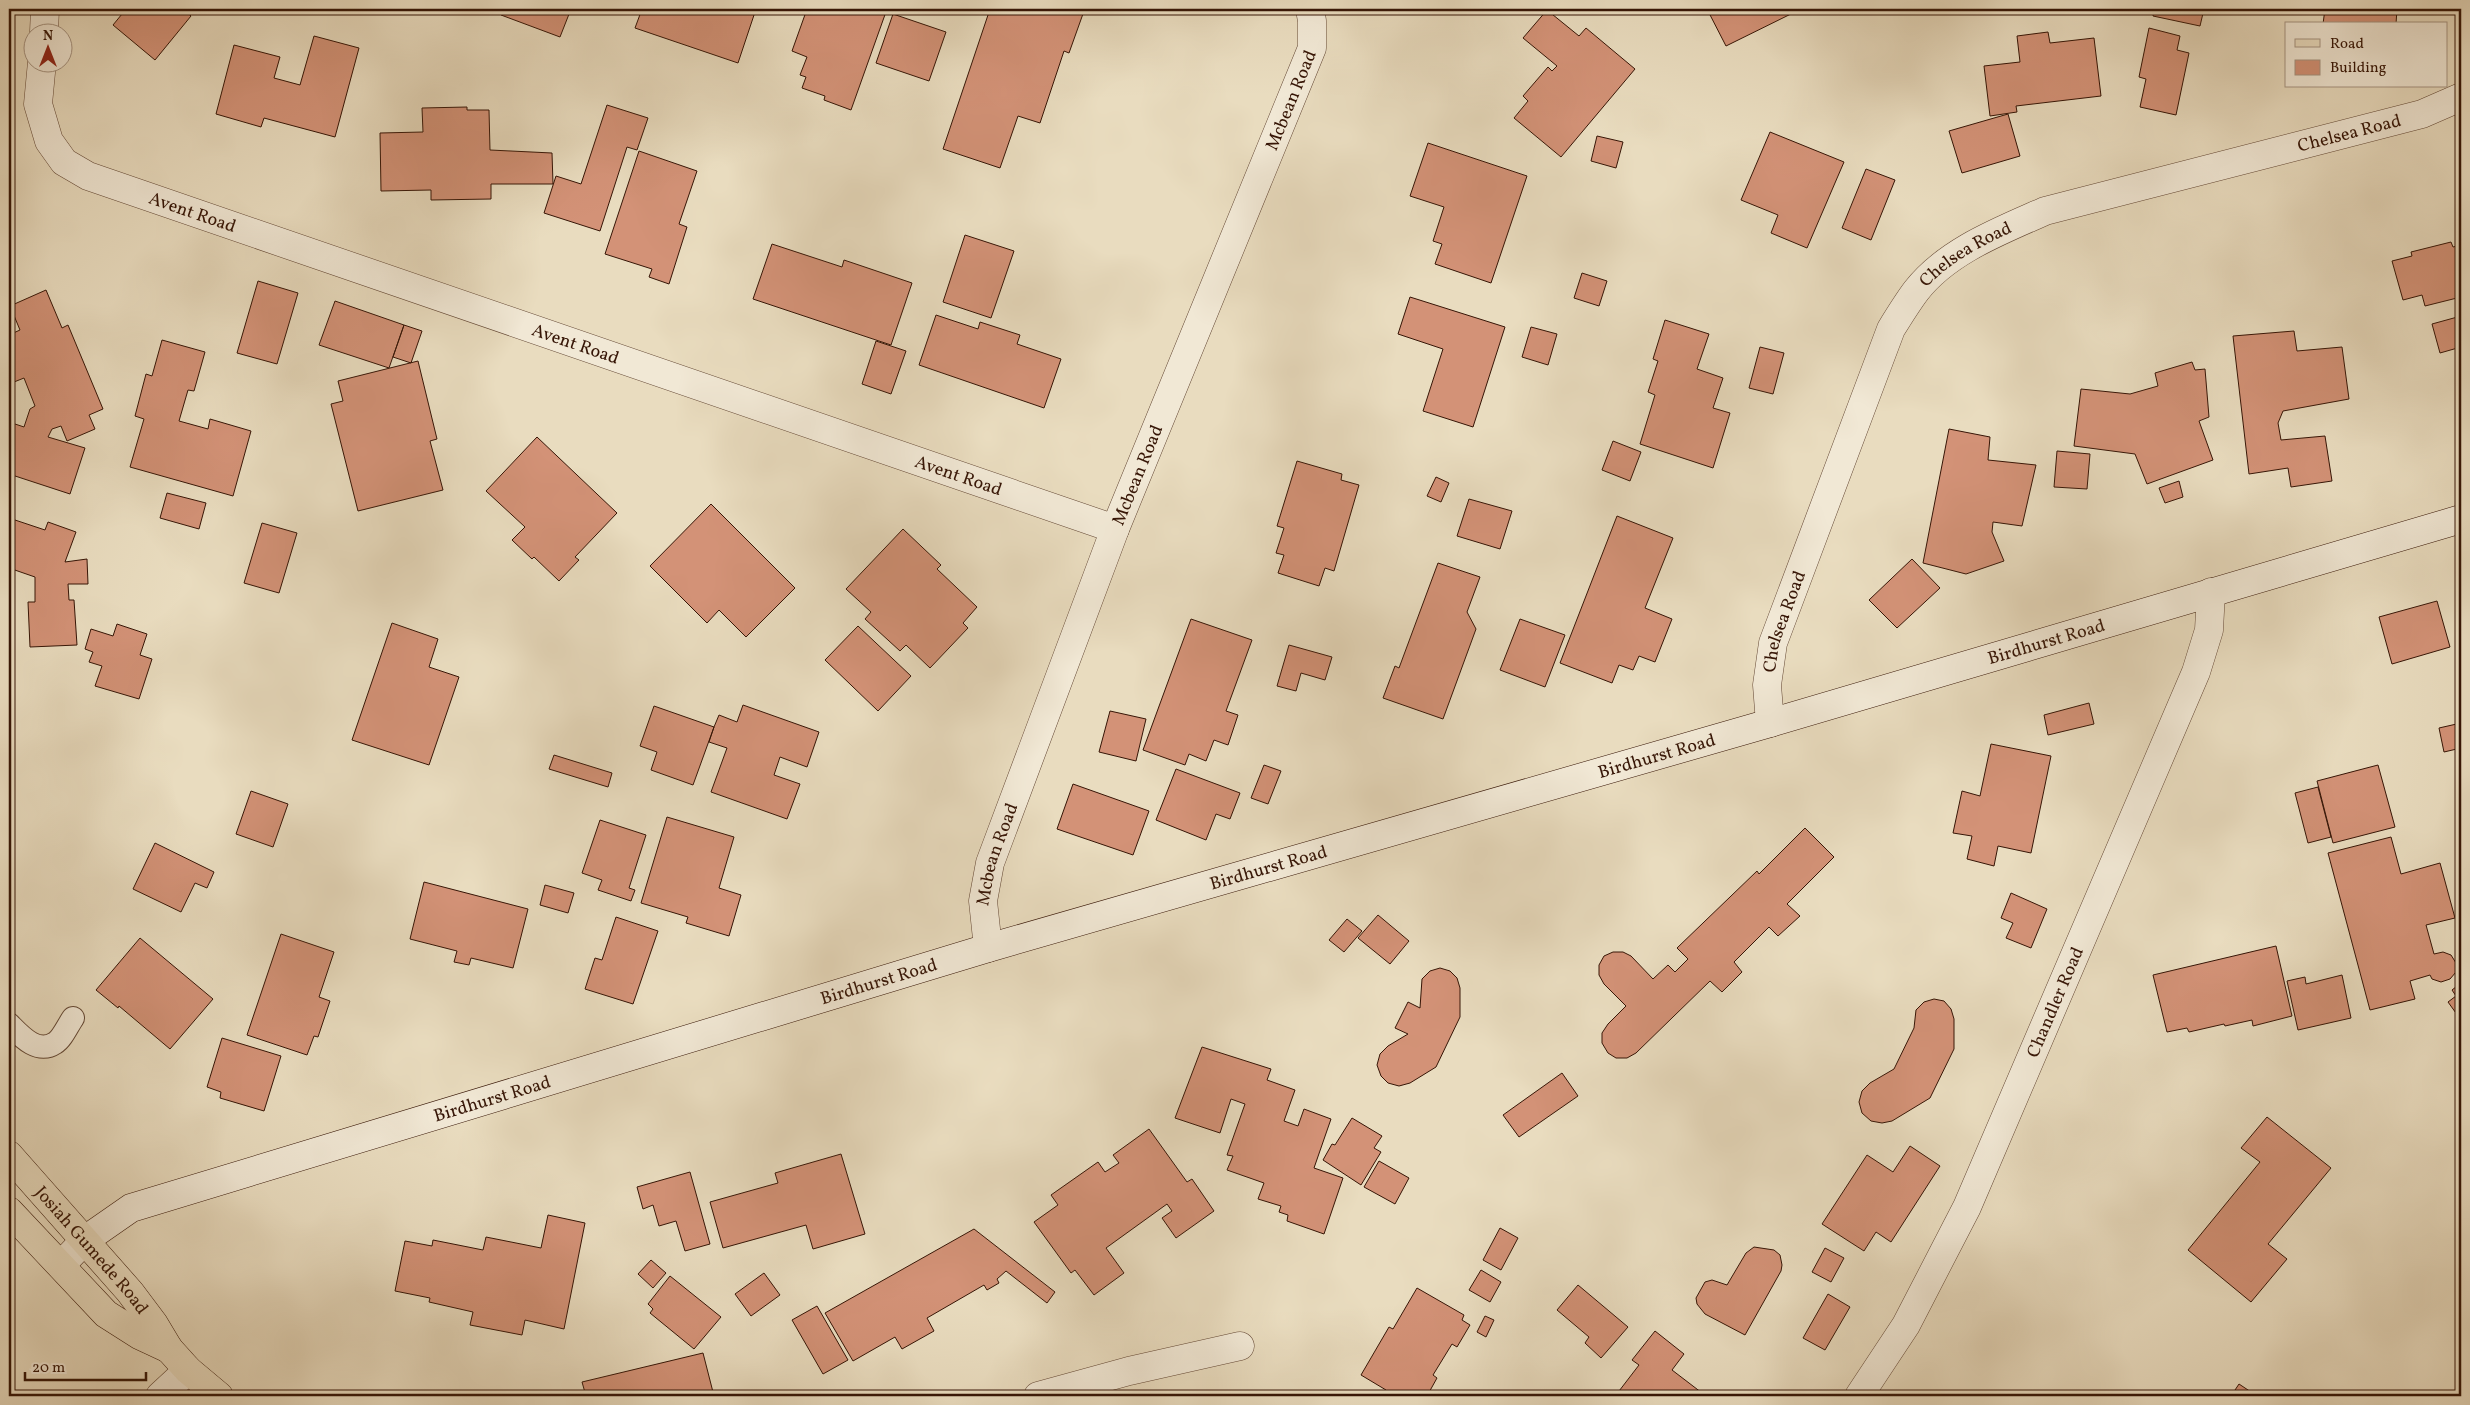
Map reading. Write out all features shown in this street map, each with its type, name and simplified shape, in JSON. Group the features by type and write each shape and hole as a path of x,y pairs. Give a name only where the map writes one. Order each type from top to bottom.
{"main road":[{"name":"Josiah Gumede Road","path":"9,1155 130,1292 154,1324 169,1349 188,1370 219,1396"},
{"name":"Josiah Gumede Road","path":"9,1211 106,1314 139,1335 169,1349"}],"street":[{"path":"44,22 45,9"},
{"name":"Mcbean Road","path":"988,948 983,900 990,863 1115,529 1312,48 1310,9"},
{"name":"Avent Road","path":"41,72 38,104 50,141 64,162 88,176 1115,529"},
{"name":"Chelsea Road","path":"1770,724 1767,685 1773,643 1780,624 1890,329 1916,290 1940,266 1991,235 2045,211 2422,114 2461,97"},
{"name":"Birdhurst Road","path":"61,1265 85,1240 131,1208 988,948 1770,724 2461,518"},
{"name":"Chandler Road","path":"1859,1396 1906,1325 1967,1207 2196,672 2209,630 2211,592"},
{"path":"1038,1396 1129,1371 1240,1346"},
{"path":"160,1396 188,1370"}],"lane":[{"path":"9,1024 29,1043 44,1047 56,1043 73,1018"}],"building":[{"path":"122,9 183,9 191,16 155,60 113,25 122,14 119,11"},
{"path":"504,9 571,9 560,37 501,15"},
{"path":"642,9 756,9 738,63 635,28"},
{"path":"807,9 887,9 851,110 824,100 825,96 802,88 806,77 800,75 807,57 792,51"},
{"path":"990,9 1076,9 1084,11 1069,53 1064,51 1040,123 1018,116 1000,168 943,149"},
{"path":"1707,9 1801,9 1726,46"},
{"path":"2154,9 2204,9 2200,26 2153,16"},
{"path":"2325,9 2397,9 2396,22 2323,22"},
{"path":"1547,10 1579,36 1586,28 1635,69 1561,157 1514,118 1528,101 1523,96 1548,67 1552,71 1557,66 1523,38"},
{"path":"893,14 946,32 929,81 876,63"},
{"path":"2149,28 2180,36 2177,50 2189,53 2176,115 2140,107 2146,79 2139,77"},
{"path":"2048,32 2050,43 2094,38 2101,96 2016,106 2017,112 1990,116 1984,66 2020,62 2017,36"},
{"path":"314,36 359,48 335,137 264,118 261,127 216,114 234,45 280,57 274,78 300,85"},
{"path":"607,105 648,118 637,150 627,147 600,231 544,213 556,176 581,184"},
{"path":"467,107 467,110 489,110 490,150 552,153 553,184 491,184 491,199 431,200 431,190 381,191 380,133 423,132 422,108"},
{"path":"2008,114 2020,156 1962,173 1949,131"},
{"path":"1770,132 1844,162 1807,248 1771,233 1778,215 1741,200"},
{"path":"1597,136 1623,142 1616,168 1591,161"},
{"path":"1428,143 1527,176 1491,283 1435,264 1442,244 1433,241 1444,207 1410,196"},
{"path":"639,151 697,171 679,224 687,227 669,284 649,277 652,269 605,254"},
{"path":"1866,169 1895,180 1871,240 1842,228"},
{"path":"965,235 1014,251 991,318 943,302"},
{"path":"2451,242 2453,247 2461,245 2461,297 2425,306 2422,295 2403,300 2392,261 2412,256 2411,252"},
{"path":"772,244 842,267 844,260 912,283 891,345 753,299"},
{"path":"1582,273 1607,281 1599,306 1574,298"},
{"path":"258,281 298,293 277,364 237,353"},
{"path":"46,290 62,328 68,325 103,409 89,415 95,429 67,441 61,426 52,429 48,437 85,448 70,494 9,474 9,422 24,427 30,409 35,406 24,378 9,384 9,355 14,353 9,342 9,335 20,330 10,306"},
{"path":"1410,297 1505,327 1473,427 1423,411 1443,349 1398,334"},
{"path":"335,301 404,325 389,368 319,345"},
{"path":"936,315 978,329 980,322 1020,335 1017,344 1061,359 1044,408 919,365"},
{"path":"2461,316 2461,347 2440,353 2432,324"},
{"path":"1665,320 1709,334 1697,369 1723,378 1713,408 1730,413 1713,468 1640,444 1655,395 1648,392 1658,361 1653,359"},
{"path":"404,325 422,331 411,363 393,357"},
{"path":"1531,327 1557,334 1548,365 1522,357"},
{"path":"2294,331 2297,351 2342,347 2349,399 2283,411 2278,423 2281,440 2325,436 2332,481 2291,487 2288,468 2249,474 2233,336"},
{"path":"162,340 205,352 194,391 188,390 179,421 208,429 210,419 251,431 233,496 130,467 144,419 135,416 146,374 152,376"},
{"path":"876,341 906,351 891,394 862,384"},
{"path":"1760,347 1784,353 1773,394 1749,388"},
{"path":"418,361 437,439 430,441 443,490 358,511 331,404 343,401 338,381"},
{"path":"2192,362 2195,370 2205,369 2209,417 2199,421 2213,460 2147,484 2135,454 2074,446 2081,389 2130,394 2158,386 2155,373"},
{"path":"1949,429 1990,437 1988,460 2036,465 2022,526 1993,522 1992,532 2004,561 1966,574 1923,563"},
{"path":"537,437 617,513 575,557 579,560 559,581 534,557 532,559 512,540 525,527 486,491"},
{"path":"1613,441 1641,452 1630,481 1602,470"},
{"path":"2057,451 2090,454 2087,489 2054,487"},
{"path":"1297,461 1342,474 1341,480 1359,485 1334,571 1325,568 1319,586 1278,573 1284,555 1276,553 1284,528 1277,526"},
{"path":"1436,477 1449,483 1441,502 1427,496"},
{"path":"2179,481 2183,497 2165,503 2159,488"},
{"path":"167,493 206,503 199,529 160,518"},
{"path":"1469,499 1512,511 1500,549 1457,536"},
{"path":"711,504 795,588 746,637 719,610 707,623 650,566"},
{"path":"1617,516 1673,538 1645,608 1672,619 1655,662 1639,656 1633,670 1619,665 1612,683 1560,663"},
{"path":"9,518 45,530 48,522 76,532 65,562 87,559 88,584 68,584 69,600 74,600 77,645 30,647 28,602 35,602 35,577 9,568"},
{"path":"262,523 297,533 279,593 244,583"},
{"path":"903,529 941,565 937,569 977,607 963,623 968,628 930,668 906,645 900,651 865,619 871,612 846,589"},
{"path":"1912,559 1940,588 1897,628 1869,600"},
{"path":"1438,563 1480,577 1467,612 1476,629 1443,719 1383,698 1395,666 1399,668"},
{"path":"2437,601 2450,647 2392,664 2379,617"},
{"path":"1191,619 1252,640 1226,711 1238,715 1228,745 1214,740 1206,761 1189,754 1185,765 1143,750"},
{"path":"1520,619 1565,635 1545,687 1500,670"},
{"path":"392,623 438,639 429,667 459,677 429,765 352,740"},
{"path":"117,624 147,634 140,655 152,659 139,699 95,686 102,666 89,662 93,652 85,649 91,629 113,636"},
{"path":"858,626 911,676 878,711 825,660"},
{"path":"1289,645 1332,657 1325,680 1301,673 1296,691 1277,686"},
{"path":"2089,703 2094,724 2048,735 2044,715"},
{"path":"743,705 819,732 807,767 780,757 774,775 800,784 787,819 711,792 727,748 709,742 714,727 719,715 737,722"},
{"path":"654,706 714,727 693,785 651,770 657,752 640,746"},
{"path":"1110,711 1146,719 1136,761 1099,752"},
{"path":"2461,723 2461,748 2444,752 2439,728"},
{"path":"1991,744 2051,756 2031,853 1998,846 1994,866 1967,859 1972,836 1953,833 1962,791 1980,796"},
{"path":"554,755 612,773 608,787 549,769"},
{"path":"1264,765 1281,771 1268,804 1251,798"},
{"path":"2378,765 2395,827 2333,843 2317,781"},
{"path":"1176,769 1240,793 1230,819 1216,814 1206,840 1156,820"},
{"path":"1073,784 1149,811 1133,855 1057,829"},
{"path":"2318,787 2331,837 2308,843 2295,793"},
{"path":"251,791 288,804 273,847 236,834"},
{"path":"667,817 734,837 719,888 741,895 729,936 686,923 688,917 641,903"},
{"path":"600,820 646,835 629,888 635,890 631,901 598,890 602,880 582,873"},
{"path":"1805,828 1834,857 1787,904 1800,916 1778,936 1769,927 1734,962 1742,972 1722,992 1710,981 1636,1053 1627,1058 1616,1058 1608,1053 1602,1043 1602,1033 1626,1006 1604,984 1599,975 1599,965 1604,956 1613,952 1623,952 1631,956 1653,979 1668,965 1675,972 1688,959 1677,948 1757,871 1759,874"},
{"path":"2391,837 2401,874 2440,863 2455,918 2426,925 2434,954 2443,952 2451,955 2456,963 2456,972 2450,979 2441,982 2432,979 2430,975 2410,981 2415,999 2370,1010 2328,853"},
{"path":"155,843 214,872 207,888 195,883 181,912 133,889"},
{"path":"424,882 528,909 513,968 471,958 469,965 454,962 457,951 410,939"},
{"path":"545,885 574,893 568,913 540,905"},
{"path":"2011,893 2047,909 2031,948 2006,938 2013,923 2001,918"},
{"path":"1378,915 1409,941 1390,964 1358,938"},
{"path":"616,917 658,931 633,1004 585,989 595,958 602,960"},
{"path":"1347,919 1362,931 1344,952 1329,940"},
{"path":"281,934 334,952 319,997 330,1001 318,1037 314,1036 307,1055 247,1035"},
{"path":"140,938 213,999 170,1049 119,1006 118,1008 96,990"},
{"path":"2276,946 2292,1016 2253,1026 2252,1020 2189,1032 2187,1028 2167,1032 2153,975"},
{"path":"1440,968 1450,971 1457,978 1460,988 1460,1017 1436,1067 1410,1083 1399,1086 1388,1083 1381,1076 1377,1065 1380,1054 1388,1046 1408,1034 1395,1028 1408,1002 1420,1008 1422,979 1430,971"},
{"path":"2342,975 2351,1018 2298,1030 2287,981 2305,977 2306,984"},
{"path":"2461,983 2461,1020 2448,1002 2456,996 2452,990"},
{"path":"1934,999 1944,1001 1951,1009 1954,1019 1954,1049 1930,1098 1892,1121 1882,1123 1871,1121 1862,1113 1859,1102 1862,1091 1870,1083 1894,1069 1914,1028 1916,1010 1924,1002"},
{"path":"222,1038 281,1056 264,1111 220,1098 221,1092 207,1087"},
{"path":"1202,1047 1271,1069 1267,1080 1295,1090 1284,1121 1298,1126 1304,1109 1331,1119 1314,1168 1343,1178 1324,1234 1287,1221 1288,1215 1279,1212 1281,1206 1258,1199 1264,1183 1227,1170 1233,1156 1227,1155 1245,1104 1231,1099 1220,1133 1175,1118"},
{"path":"1562,1073 1578,1096 1519,1137 1503,1115"},
{"path":"2267,1117 2331,1168 2268,1244 2287,1259 2251,1302 2188,1250 2260,1162 2241,1148"},
{"path":"1352,1118 1382,1136 1374,1148 1381,1152 1361,1185 1323,1160 1332,1144 1335,1145"},
{"path":"1149,1129 1187,1182 1192,1179 1214,1211 1176,1238 1162,1218 1172,1211 1167,1204 1106,1248 1124,1273 1094,1295 1075,1270 1071,1273 1034,1222 1058,1205 1051,1195 1098,1162 1105,1172 1119,1163 1113,1155"},
{"path":"1910,1146 1940,1166 1891,1242 1876,1232 1864,1251 1822,1224 1867,1155 1893,1172"},
{"path":"841,1154 865,1234 813,1249 806,1225 723,1248 710,1202 778,1183 775,1173"},
{"path":"1379,1161 1409,1178 1395,1204 1364,1187"},
{"path":"690,1172 710,1244 685,1251 676,1221 659,1226 653,1205 643,1209 637,1187"},
{"path":"548,1215 585,1223 564,1329 525,1320 522,1335 470,1325 473,1312 429,1302 430,1298 395,1291 405,1241 432,1246 433,1240 483,1250 486,1237 541,1248"},
{"path":"1500,1228 1518,1238 1501,1270 1483,1260"},
{"path":"974,1229 1055,1292 1047,1303 1006,1271 997,1279 999,1283 987,1290 984,1285 927,1318 934,1331 902,1349 895,1337 853,1361 825,1313"},
{"path":"1754,1247 1774,1250 1780,1255 1782,1265 1781,1271 1745,1335 1705,1314 1697,1304 1696,1298 1705,1282 1712,1280 1727,1285 1746,1253"},
{"path":"1825,1248 1844,1258 1831,1282 1812,1272"},
{"path":"651,1260 666,1273 653,1288 638,1274"},
{"path":"1481,1270 1501,1282 1490,1302 1469,1290"},
{"path":"764,1273 780,1295 751,1316 735,1294"},
{"path":"670,1276 721,1317 694,1349 650,1313 653,1309 648,1304"},
{"path":"1578,1285 1628,1327 1601,1358 1585,1343 1589,1337 1557,1310"},
{"path":"1417,1288 1464,1315 1462,1320 1470,1325 1457,1347 1452,1344 1433,1375 1437,1378 1427,1396 1382,1396 1386,1390 1361,1375 1389,1327 1393,1329"},
{"path":"1828,1294 1850,1307 1825,1350 1803,1338"},
{"path":"817,1306 848,1360 823,1374 792,1320"},
{"path":"1485,1316 1494,1320 1486,1337 1477,1332"},
{"path":"1655,1331 1684,1354 1672,1370 1706,1396 1616,1395 1639,1365 1632,1360"},
{"path":"703,1353 714,1396 586,1396 582,1382"},
{"path":"2239,1384 2257,1396 2231,1396"}]}
